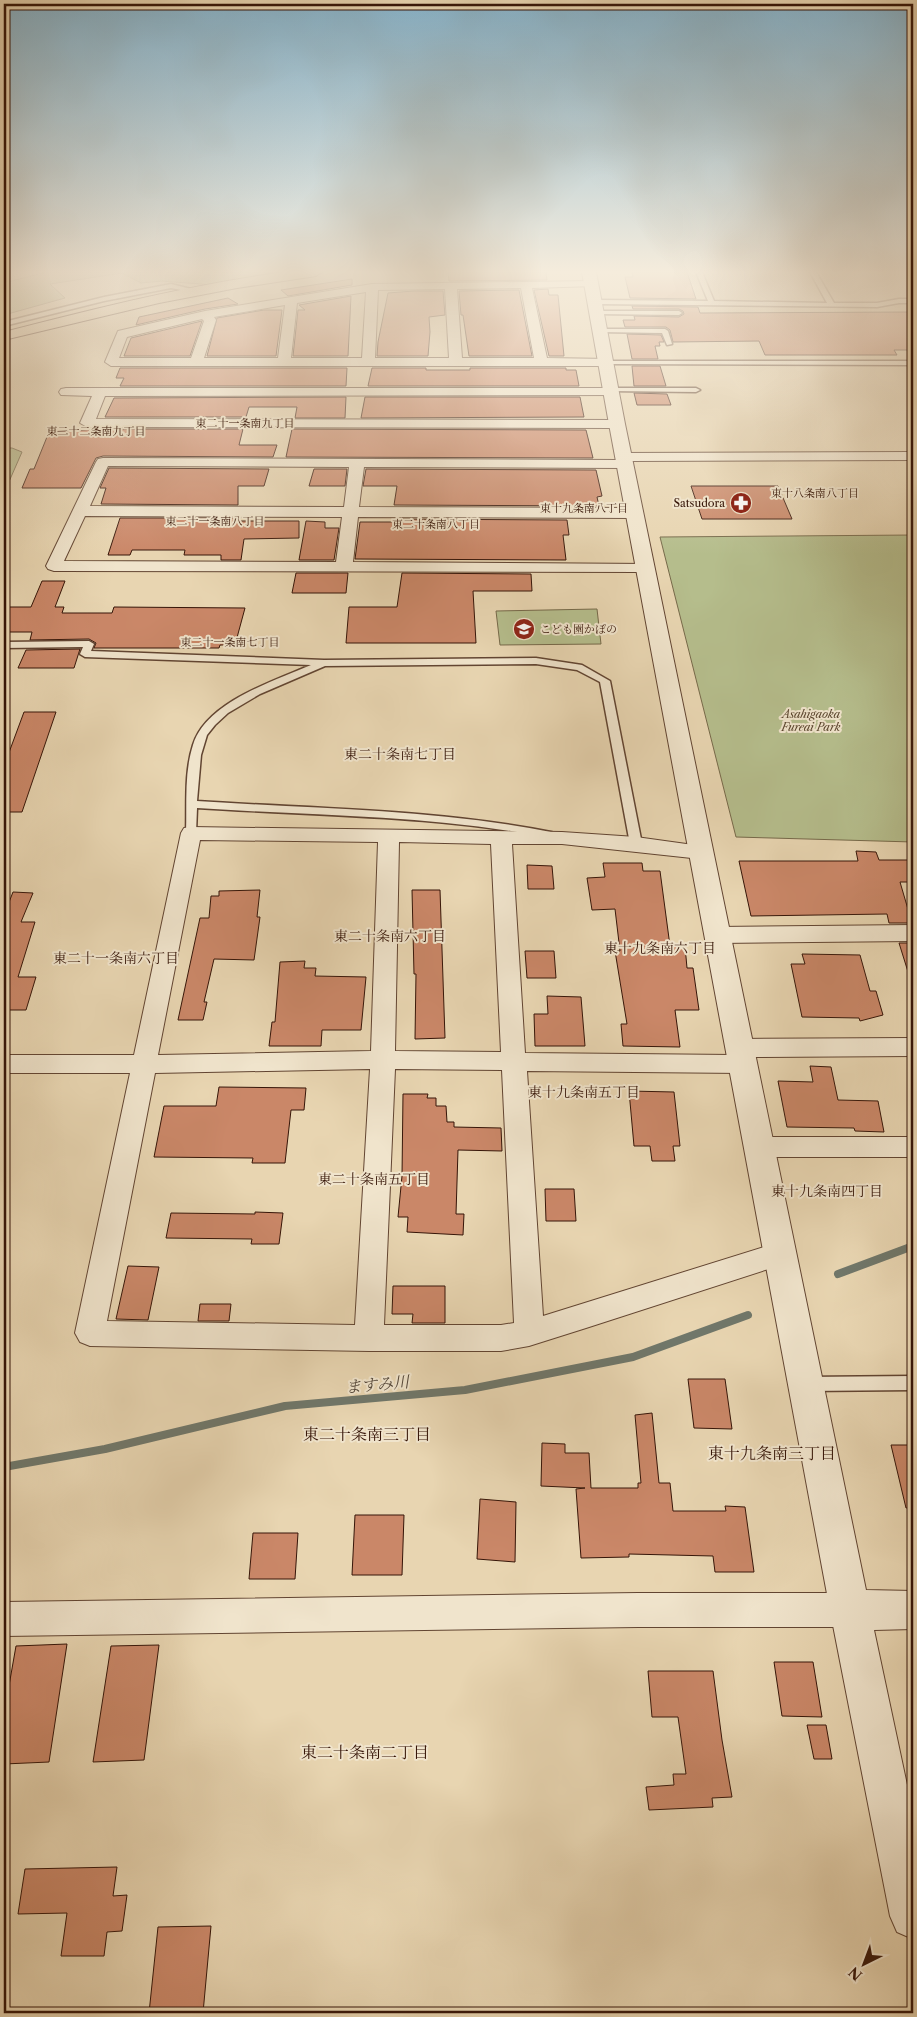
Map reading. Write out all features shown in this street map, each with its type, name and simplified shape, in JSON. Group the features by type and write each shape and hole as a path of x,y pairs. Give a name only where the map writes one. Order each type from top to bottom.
{"street":[{"path":"606,366 850,1610 913,1916"},
{"path":"66,392 611,391"},
{"path":"100,392 86,423 617,424"},
{"path":"346,423 348,392"},
{"path":"645,567 54,566 103,462 357,462 913,456"},
{"path":"344,565 357,462"},
{"path":"80,511 634,513"},
{"path":"701,852 562,838 191,833 90,1333 369,1338 501,1338 529,1333 586,1316 780,1254"},
{"path":"369,1338 383,1060 389,836"},
{"path":"500,838 529,1333"},
{"path":"717,935 913,932"},
{"path":"4,1064 383,1060 514,1061 741,1056 913,1047"},
{"path":"759,1147 913,1147"},
{"path":"4,1619 618,1610 913,1610"}],"lane":[{"path":"611,391 696,390"},
{"path":"4,645 89,644 85,654 324,663 536,661 579,667 605,681 636,844"},
{"path":"191,833 195,762 202,735 217,716 247,698 324,663"},
{"path":"193,804 436,817 507,825 562,838"},
{"path":"806,1384 913,1382"}],"green space":[{"path":"4,448 12,448 22,452 4,493"},
{"name":"Asahigaoka Fureai Park","path":"913,535 913,842 736,837 660,537"},
{"path":"597,609 601,644 500,645 496,611"}],"building":[{"path":"632,366 660,366 666,386 634,386"},
{"path":"120,368 347,368 346,386 120,386 124,378 116,378"},
{"path":"372,368 470,370 470,368 566,368 566,370 576,370 579,386 368,386"},
{"path":"634,393 667,394 671,405 637,405"},
{"path":"346,397 345,418 295,418 297,407 249,407 246,417 105,417 114,398"},
{"path":"365,397 580,397 584,417 361,418"},
{"path":"99,429 243,429 239,445 277,445 273,457 103,456 96,458 81,488 22,488 30,469 34,469 49,432"},
{"path":"292,429 586,430 593,458 286,457"},
{"path":"109,468 269,469 264,486 238,486 238,505 101,504 106,488 100,488"},
{"path":"314,469 347,469 345,486 309,486"},
{"path":"366,469 596,470 602,496 597,497 599,506 394,505 397,486 363,486"},
{"name":"Satsudora","path":"691,486 778,486 792,519 702,519"},
{"path":"120,518 238,518 238,521 299,521 299,538 244,539 241,560 221,560 221,555 184,555 185,550 132,550 130,555 108,555"},
{"path":"392,519 567,520 569,535 563,535 566,560 355,559 360,522 392,522"},
{"path":"306,521 325,522 325,528 339,528 334,560 299,560"},
{"path":"296,573 348,573 346,593 292,593"},
{"path":"402,573 531,574 532,591 473,591 476,643 346,643 349,607 397,607"},
{"path":"42,581 65,581 55,607 64,607 62,613 112,613 114,607 245,608 235,645 220,645 219,648 94,648 96,643 89,639 30,640 32,632 4,632 4,607 31,607"},
{"path":"80,649 74,668 18,668 26,650"},
{"path":"24,712 56,712 22,812 4,812 4,766"},
{"path":"856,851 876,852 879,860 913,860 913,882 900,882 912,923 889,923 887,914 751,916 739,861 858,861"},
{"path":"603,863 642,863 643,871 660,871 670,946 685,946 687,968 693,968 699,1010 675,1010 680,1047 623,1046 621,1024 627,1024 615,951 620,951 615,909 592,910 587,878 605,877"},
{"path":"527,865 552,866 554,889 528,889"},
{"path":"260,890 257,917 260,917 254,960 214,959 204,1002 207,1002 203,1020 178,1020 200,918 209,918 211,896 219,896 219,891"},
{"path":"412,890 440,890 445,1038 415,1039 416,974 414,974"},
{"path":"13,892 33,893 21,922 35,922 18,977 36,977 26,1010 4,1010 4,915"},
{"path":"899,943 913,943 913,975 909,975"},
{"path":"525,951 554,951 556,978 527,978"},
{"path":"802,954 860,955 870,991 876,991 883,1015 860,1021 859,1018 802,1017 791,964 805,964"},
{"path":"305,961 304,968 316,968 315,976 366,977 361,1030 322,1030 321,1046 269,1046 272,1022 275,1022 280,962"},
{"path":"547,996 581,997 585,1046 535,1046 534,1014 548,1014"},
{"path":"810,1066 831,1067 838,1100 878,1101 884,1132 855,1131 854,1128 787,1127 778,1081 813,1082"},
{"path":"219,1087 306,1088 304,1110 291,1110 285,1163 252,1163 253,1158 154,1157 164,1106 216,1106"},
{"path":"629,1091 674,1092 680,1146 673,1146 675,1161 652,1161 650,1146 634,1146"},
{"path":"403,1094 428,1094 427,1098 436,1098 436,1106 446,1106 447,1122 454,1122 454,1127 501,1128 502,1151 458,1150 456,1214 464,1214 463,1235 407,1232 408,1217 398,1217 402,1176"},
{"path":"545,1189 574,1189 576,1221 546,1221"},
{"path":"255,1212 283,1213 279,1244 251,1244 252,1239 166,1238 171,1213 255,1214"},
{"path":"128,1266 159,1267 148,1320 116,1319"},
{"path":"393,1286 445,1286 445,1323 412,1323 413,1314 392,1314"},
{"path":"200,1304 231,1304 229,1321 198,1321"},
{"path":"688,1379 725,1379 732,1429 694,1428"},
{"path":"652,1413 659,1483 670,1483 673,1511 726,1511 725,1506 745,1507 754,1572 715,1572 713,1556 629,1554 629,1557 581,1558 576,1489 585,1488 541,1486 542,1443 565,1444 565,1453 589,1453 591,1488 638,1488 638,1483 641,1483 635,1415"},
{"path":"891,1445 913,1445 913,1507 906,1508"},
{"path":"480,1499 516,1502 515,1562 477,1559"},
{"path":"355,1515 404,1515 402,1575 352,1575"},
{"path":"253,1533 298,1533 295,1579 249,1579"},
{"path":"67,1644 49,1762 4,1764 4,1714 16,1646"},
{"path":"159,1645 144,1760 93,1762 111,1646"},
{"path":"774,1662 813,1662 822,1717 782,1716"},
{"path":"648,1671 713,1671 732,1797 712,1798 713,1807 649,1810 646,1787 674,1785 673,1774 686,1774 678,1717 652,1717"},
{"path":"807,1725 826,1725 832,1759 814,1759"},
{"path":"117,1867 113,1896 127,1895 122,1931 107,1932 104,1956 61,1956 67,1913 18,1914 25,1869"},
{"path":"211,1926 203,2013 149,2013 158,1927"}],"waterway":[{"name":"ますみ川","path":"838,1274 913,1246"},
{"name":"ますみ川","path":"4,1467 105,1449 285,1406 465,1390 633,1357 748,1315"}],"place":[{"name":"Satsudora","path":"741,503"},
{"name":"こども園かぽの","path":"524,629"}],"district":[{"name":"東二十一条南九丁目","path":"245,423"},
{"name":"東二十二条南九丁目","path":"96,431"},
{"name":"東十八条南八丁目","path":"815,493"},
{"name":"東十九条南八丁目","path":"584,508"},
{"name":"東二十一条南八丁目","path":"215,521"},
{"name":"東二十条南八丁目","path":"436,524"},
{"name":"東二十一条南七丁目","path":"230,642"},
{"name":"東二十条南七丁目","path":"400,754"},
{"name":"東二十条南六丁目","path":"390,936"},
{"name":"東十九条南六丁目","path":"660,948"},
{"name":"東二十一条南六丁目","path":"116,958"},
{"name":"東十九条南五丁目","path":"584,1092"},
{"name":"東二十条南五丁目","path":"374,1179"},
{"name":"東十九条南四丁目","path":"827,1191"},
{"name":"東二十条南三丁目","path":"367,1434"},
{"name":"東十九条南三丁目","path":"772,1453"},
{"name":"東二十条南二丁目","path":"365,1752"}]}
